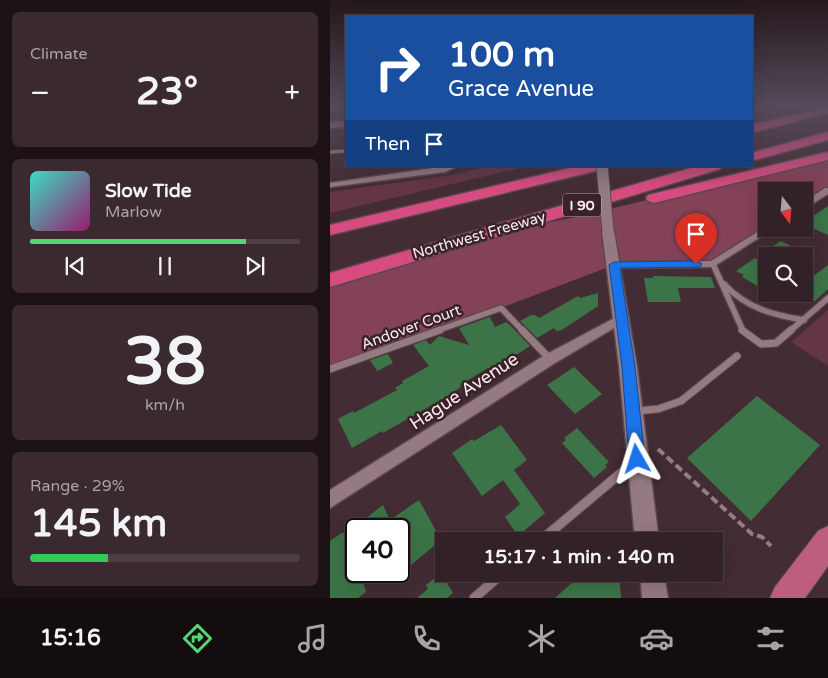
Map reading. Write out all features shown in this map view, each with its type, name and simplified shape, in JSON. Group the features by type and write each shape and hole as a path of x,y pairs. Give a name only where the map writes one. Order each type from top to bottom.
{"highway":[{"path":"753,156 828,136"},
{"path":"449,243 585,215 828,156"},
{"path":"330,225 469,186 549,167"},
{"name":"I 90","path":"330,230 596,167"},
{"name":"Northwest Freeway","path":"330,280 449,243 712,167"}],"main road":[{"path":"786,598 828,541"}],"street":[{"path":"330,185 444,170 452,167"},
{"path":"600,167 622,318 647,532"},
{"path":"813,200 828,190"},
{"path":"614,265 713,264 758,235"},
{"name":"Hague Avenue","path":"330,500 550,359 622,318"},
{"path":"653,582 654,598"}],"lane":[{"path":"330,152 345,150"},
{"path":"713,264 743,332 756,342 766,345 776,344 828,298"},
{"path":"718,276 736,296 759,310 774,315 804,320"},
{"name":"Andover Court","path":"330,369 501,308 550,359"},
{"path":"632,412 658,409 680,401 737,356"},
{"path":"551,532 637,459"},
{"path":"474,598 493,582"}],"path":[{"path":"658,449 752,534 762,537 771,546"}],"shaded area":[{"path":"828,156 828,190 813,200 813,182 758,182 758,234 713,264 614,265 501,308 330,369 330,280 449,243 585,215"},
{"path":"483,167 524,167 330,213 330,192 453,175"},
{"path":"828,310 828,366 791,342"}],"building":[{"path":"828,206 828,235 813,228 813,216"},
{"path":"781,241 793,247 772,247"},
{"path":"755,258 758,260 758,286 742,277 744,275 736,271"},
{"path":"828,265 828,289 815,301 813,300 813,276"},
{"path":"653,276 711,277 715,288 678,288 681,302 648,302 644,278 653,278"},
{"path":"598,293 598,306 562,330 556,331 554,328 537,338 520,321 531,315 539,318 578,296 580,298"},
{"path":"490,317 495,327 506,322 530,346 491,371 488,368 460,385 461,387 446,397 383,433 382,431 352,448 338,419 353,411 354,413 397,390 395,388 403,383 402,381 429,366 413,345 426,340 430,345 439,336 469,345 459,328"},
{"path":"388,354 393,363 377,371 370,360"},
{"path":"574,367 602,394 575,414 547,385"},
{"path":"757,396 820,445 751,521 687,458"},
{"path":"501,425 527,460 514,470 545,513 523,532 515,532 505,517 520,504 503,480 482,496 452,453 472,439 474,441"},
{"path":"577,428 609,462 605,465 607,467 594,478 562,443 566,440 564,438"},
{"path":"419,500 437,532 435,532 435,545 410,566 410,518 393,518"},
{"path":"383,505 389,518 366,518"},
{"path":"343,532 345,537 345,583 363,583 366,592 358,598 330,598 330,541"},
{"path":"435,578 435,582 446,582 453,593 447,598 417,598 428,589 426,585"},
{"path":"573,582 620,582 621,598 555,598"}],"route":[{"path":"637,459 628,367 614,265 696,264"}]}
